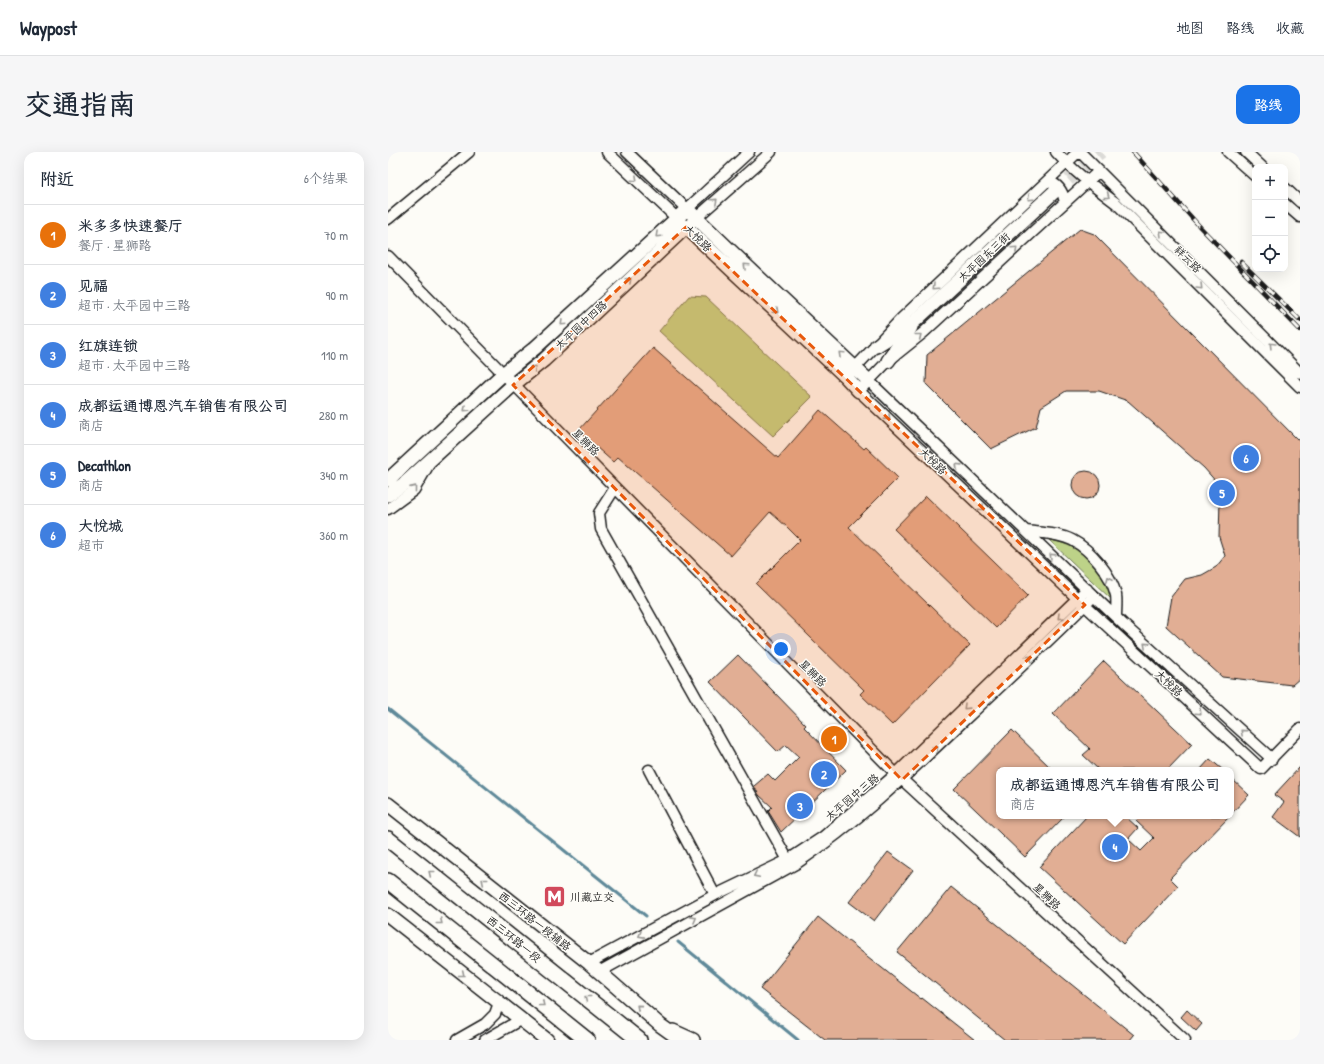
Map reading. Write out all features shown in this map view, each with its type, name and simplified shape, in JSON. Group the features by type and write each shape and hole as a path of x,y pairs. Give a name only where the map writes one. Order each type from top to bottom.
{"highway":[{"name":"西三环路一段","path":"388,839 639,1040"},
{"path":"388,881 587,1040"}],"main road":[{"name":"太平园东三街","path":"914,322 1051,187"},
{"path":"388,480 503,374 682,222 687,209 869,381"},
{"name":"大悦路","path":"682,222 860,391"},
{"name":"太平园中四路","path":"388,495 405,483 513,385 544,360 682,222"},
{"path":"876,346 914,322"},
{"path":"888,360 914,322"},
{"name":"西三环路一段辅路","path":"388,804 588,963 660,1025 681,1040"},
{"path":"388,915 547,1040"},
{"path":"660,1025 693,1040"}],"street":[{"path":"388,219 469,152"},
{"name":"大悦路","path":"607,152 682,222"},
{"path":"627,152 687,209 749,152"},
{"name":"太平园中四路","path":"682,222 697,217 771,152"},
{"name":"祥云路","path":"1056,152 1087,182 1116,203 1300,387"},
{"path":"1051,187 1067,164 1079,152"},
{"name":"祥云路","path":"1079,152 1300,373"},
{"path":"1228,152 1252,173"},
{"path":"1246,152 1259,164"},
{"path":"860,391 888,360 924,333 1099,171"},
{"path":"846,377 901,319 1054,183 1063,193 1065,202"},
{"path":"1288,191 1300,202"},
{"path":"1288,207 1300,217"},
{"name":"星狮路","path":"388,256 899,777 1185,1040"},
{"path":"869,381 1090,593 1272,758 1300,729"},
{"name":"大悦路","path":"860,391 1082,602 1261,769 1272,758"},
{"path":"388,471 423,449"},
{"path":"388,509 414,490 431,460"},
{"path":"615,488 599,513 602,529 788,860"},
{"path":"1026,531 1049,533 1072,540 1092,555 1109,576 1116,595 1116,617"},
{"name":"太平园中三路","path":"599,972 797,863 825,844 899,777 1090,593"},
{"path":"650,770 715,895"},
{"name":"太平园中三路","path":"588,963 715,895 788,860 823,837 899,777"},
{"path":"456,1040 484,1024 495,1014 499,1003"},
{"path":"485,1040 520,1020"}],"highlighted area":[{"path":"686,227 1085,605 902,780 513,385"}],"green space":[{"path":"689,296 706,297 812,397 773,436 659,331"},
{"path":"1049,540 1068,545 1085,555 1105,577 1109,586 1111,599"}],"building":[{"path":"1080,229 1094,234 1300,442 1300,678 1292,685 1222,677 1166,626 1171,597 1185,579 1202,575 1216,567 1225,556 1219,537 1220,500 1218,484 1204,468 1128,401 1099,391 1066,391 1041,407 1036,427 991,449 926,384 927,355"},
{"path":"653,348 778,458 820,410 864,449 866,447 898,478 849,527 970,645 892,725 860,694 864,690 756,584 800,540 787,527 770,512 731,556 618,457 613,462 578,431"},
{"path":"1086,471 1096,475 1100,485 1096,495 1086,499 1076,495 1072,485 1076,475"},
{"path":"926,496 1028,595 996,628 894,529"},
{"path":"738,655 806,725 804,727 846,770 781,832 768,811 772,807 759,795 754,786 768,774 775,781 799,757 786,745 778,752 710,682"},
{"path":"1104,661 1192,744 1170,767 1096,767 1083,755 1090,749 1053,714"},
{"path":"1012,730 1050,767 996,767 996,819 1062,819 1025,857 954,789"},
{"path":"1210,759 1219,767 1203,767"},
{"path":"1300,767 1300,837 1273,817 1284,802 1274,795"},
{"path":"1234,781 1249,795 1234,811"},
{"path":"1084,819 1128,819 1138,828 1128,839 1141,851 1154,838 1136,821 1138,819 1227,819 1170,878 1178,886 1123,944 1039,867"},
{"path":"888,852 913,870 874,921 849,902"},
{"path":"951,887 1134,1035 1130,1040 1005,1040 897,952"},
{"path":"818,917 975,1040 825,1040 760,989"},
{"path":"1187,1010 1202,1024 1196,1031 1181,1017"}],"waterway":[{"path":"388,709 646,916"},
{"path":"678,942 798,1040"}],"tunnel":[{"path":"1054,192 1101,152"}],"railway":[{"path":"1133,152 1201,228 1300,330"},
{"path":"1241,262 1300,320"}],"place":[{"name":"大悦城","path":"1246,458"},
{"name":"Decathlon","path":"1222,493"},
{"name":"米多多快速餐厅","path":"834,739"},
{"name":"见福","path":"824,774"},
{"name":"红旗连锁","path":"800,806"},
{"name":"成都运通博恩汽车销售有限公司","path":"1115,847"},
{"name":"川藏立交","path":"554,897"}]}
